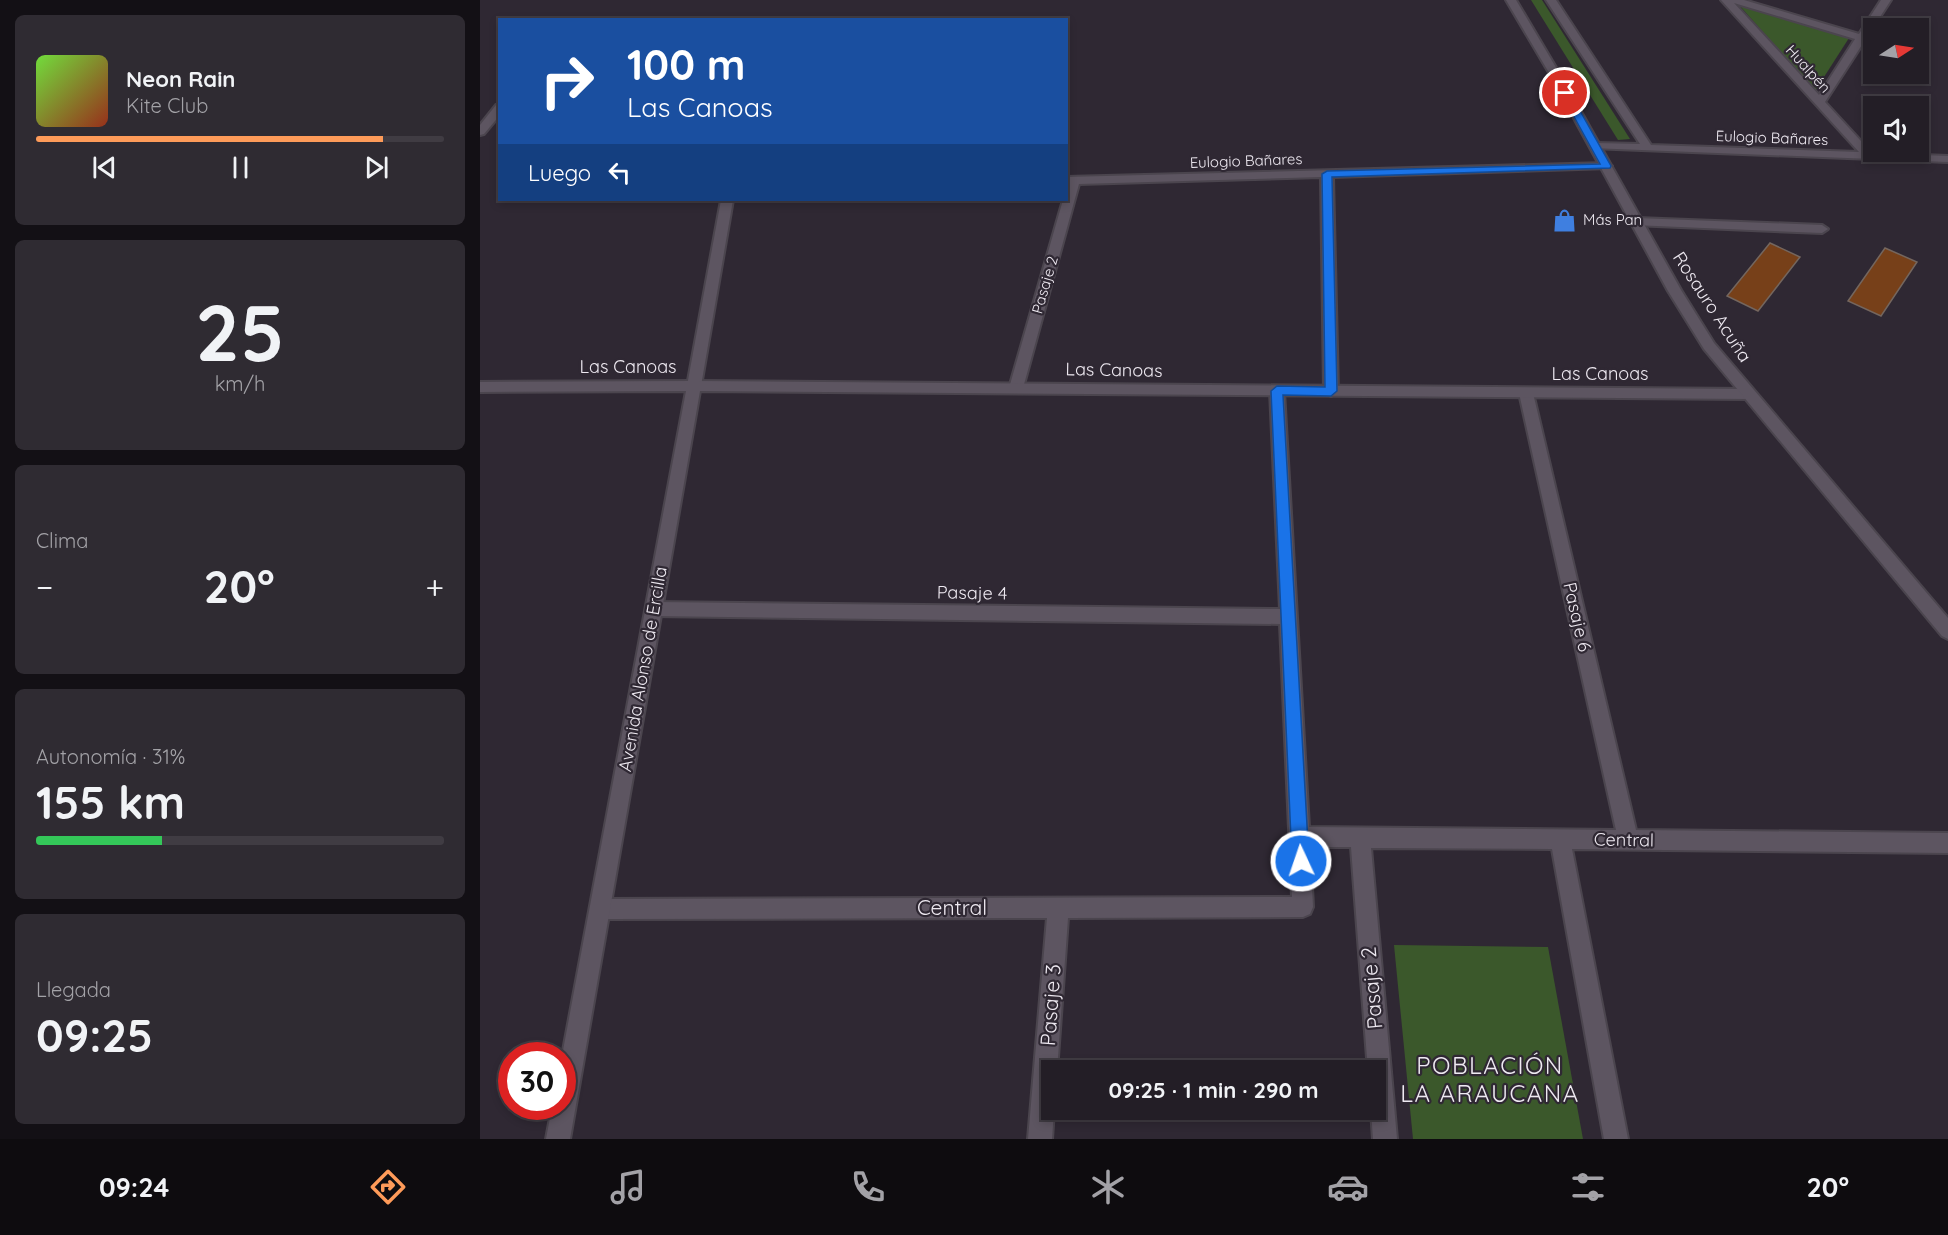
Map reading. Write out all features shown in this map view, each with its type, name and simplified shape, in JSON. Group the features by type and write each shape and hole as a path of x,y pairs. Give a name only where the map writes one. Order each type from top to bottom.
{"street":[{"name":"Rosauro Acuña","path":"1511,0 1675,291 1704,338 1748,394 1948,631"},
{"path":"1551,0 1648,148"},
{"name":"Hualpén","path":"1726,0 1863,150"},
{"path":"1734,0 1861,38"},
{"path":"1819,103 1886,0"},
{"path":"480,132 498,109"},
{"name":"Eulogio Bañares","path":"1595,146 1863,156"},
{"name":"Eulogio Bañares","path":"1929,158 1948,159"},
{"name":"Eulogio Bañares","path":"1070,181 1606,166"},
{"path":"1327,174 1331,391"},
{"name":"Avenida Alonso de Ercilla","path":"558,1139 727,201"},
{"name":"Pasaje 2","path":"1016,388 1065,201"},
{"path":"1637,222 1822,229"},
{"name":"Las Canoas","path":"480,387 694,386 1748,394"},
{"path":"1277,391 1299,837"},
{"name":"Pasaje 6","path":"1526,393 1628,840"},
{"name":"Pasaje 4","path":"654,609 1289,617"},
{"name":"Central","path":"600,909 1303,907 1299,837 1948,843"},
{"name":"Pasaje 2","path":"1360,838 1384,1139"},
{"path":"1560,840 1616,1139"},
{"name":"Pasaje 3","path":"1040,1139 1059,908"}],"green space":[{"path":"1531,0 1542,0 1630,139 1618,140"},
{"path":"1739,5 1849,38 1815,91"},
{"path":"1394,945 1548,947 1583,1139 1413,1139"}],"building":[{"path":"1770,243 1800,257 1758,311 1727,296"},
{"path":"1885,248 1917,262 1881,316 1848,301"}],"place":[{"name":"Más Pan","path":"1565,220"}],"district":[{"name":"POBLACIÓN LA ARAUCANA","path":"1490,1080"}],"route":[{"path":"1301,861 1277,391 1331,391 1327,174 1606,166 1565,93"}]}
